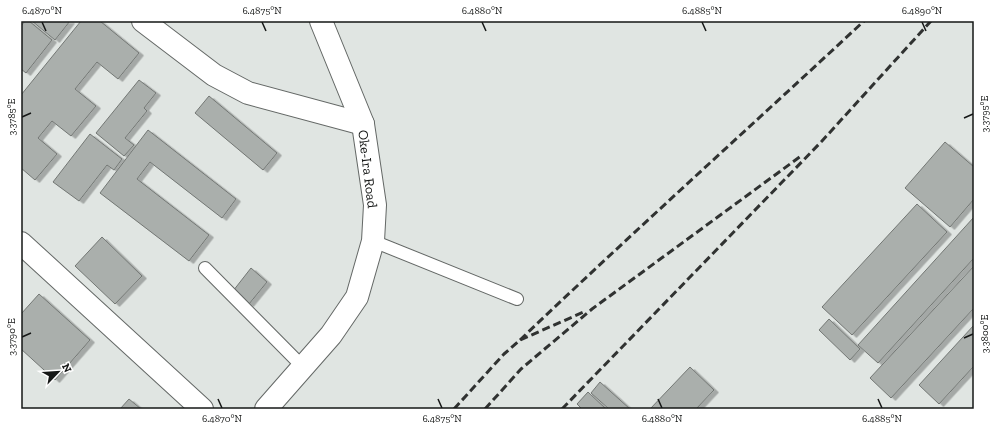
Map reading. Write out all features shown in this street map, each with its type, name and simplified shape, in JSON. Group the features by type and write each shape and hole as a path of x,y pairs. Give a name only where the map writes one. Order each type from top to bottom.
{"street":[{"path":"143,21 214,75 248,93 363,124"},
{"name":"Oke-Ira Road","path":"266,409 331,335 357,297 373,241 375,205 363,124 322,21"},
{"path":"21,243 202,409"}],"lane":[{"path":"373,241 517,299"},
{"path":"205,268 303,367"}],"building":[{"path":"25,21 29,21 52,40 26,73 21,69 21,26"},
{"path":"32,21 70,21 55,40"},
{"path":"81,21 100,21 139,53 118,79 97,62 75,89 96,106 71,136 52,121 38,138 57,154 35,180 21,168 21,95"},
{"path":"139,80 156,93 144,108 147,111 125,138 134,145 124,156 96,133"},
{"path":"209,96 277,153 263,170 195,113"},
{"path":"148,130 236,199 222,218 150,162 137,179 209,235 189,261 100,193"},
{"path":"90,134 122,159 114,170 107,165 79,201 53,182"},
{"path":"945,142 974,167 974,199 950,227 905,188"},
{"path":"917,204 947,232 852,335 822,307"},
{"path":"974,217 974,258 878,363 858,345"},
{"path":"102,237 142,276 115,304 75,266"},
{"path":"974,266 974,308 891,398 870,378"},
{"path":"251,268 267,282 249,304 233,291"},
{"path":"39,294 90,340 55,380 21,349 21,314"},
{"path":"829,319 860,349 850,360 819,330"},
{"path":"974,325 974,366 939,404 919,385"},
{"path":"690,367 714,390 696,409 650,409"},
{"path":"600,382 630,409 609,409 591,393"},
{"path":"588,392 606,409 582,409 577,404"},
{"path":"129,399 141,409 120,409"}],"railway":[{"path":"520,340 864,21"},
{"path":"562,409 822,141 931,21"},
{"path":"485,409 521,369 592,309 801,156"},
{"path":"454,409 504,354 520,340 586,311"}]}
